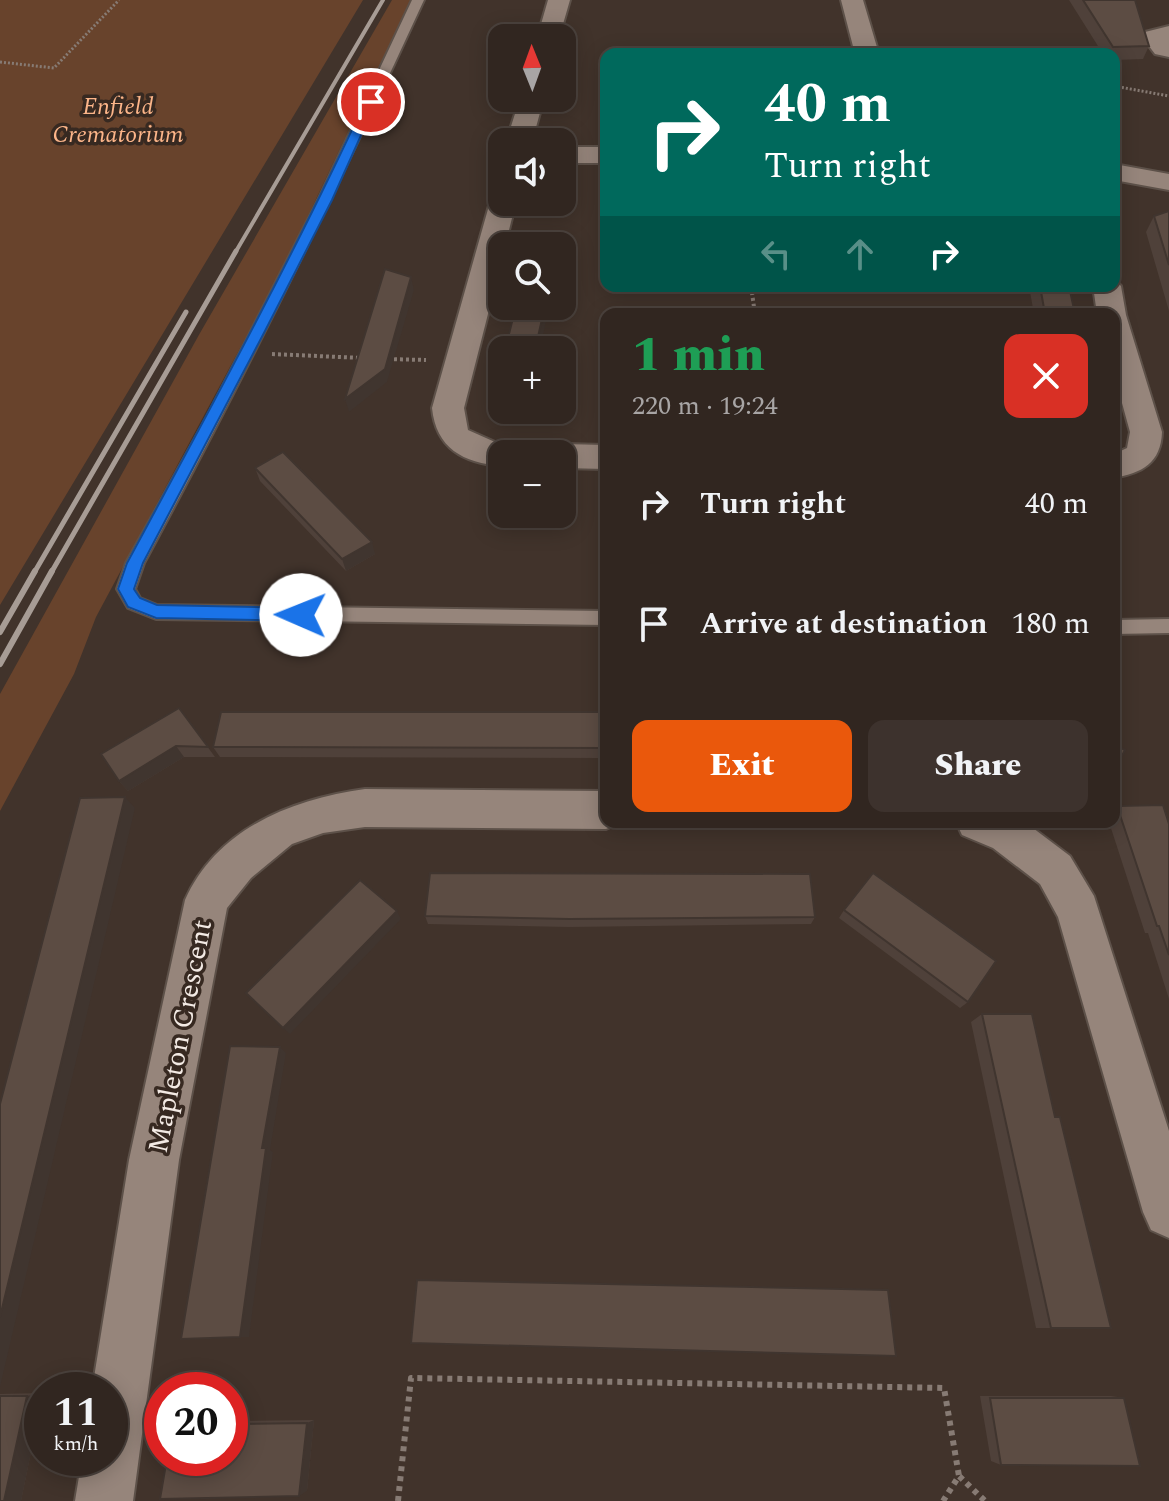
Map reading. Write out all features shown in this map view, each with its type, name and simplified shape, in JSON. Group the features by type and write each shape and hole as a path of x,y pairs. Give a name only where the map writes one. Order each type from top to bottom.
{"street":[{"path":"552,24 559,0"},
{"path":"852,0 865,48"},
{"path":"1169,33 1153,37 1163,49 1169,50"},
{"path":"576,155 600,155"},
{"path":"1120,173 1169,182"},
{"path":"488,452 456,438 450,426 448,408 499,216"},
{"path":"1120,341 1146,432 1141,457 1120,465"},
{"path":"576,456 600,457"},
{"name":"Mapleton Crescent","path":"123,1372 154,1160 207,900 236,864 277,831 322,814 365,808 600,810"},
{"path":"992,828 1008,834 1055,870 1078,911 1169,1212"},
{"name":"Mapleton Crescent","path":"104,1501 107,1476"}],"lane":[{"path":"418,0 325,200 135,563 126,589 134,603 156,612 600,618"},
{"path":"1120,627 1169,626"}],"path":[{"path":"0,62 54,68 119,0"},
{"path":"1120,87 1169,96"},
{"path":"247,353 369,358"},
{"path":"384,359 460,361"},
{"path":"397,1501 411,1378 944,1388 959,1476 985,1501"},
{"path":"943,1501 959,1476"}],"green space":[{"name":"Enfield Crematorium","path":"0,0 363,0 0,605"},
{"path":"392,0 411,0 285,264 96,617 74,674 0,811 0,694 200,333"}],"building":[{"path":"1083,0 1135,0 1149,46 1113,47"},
{"path":"1169,211 1169,265 1154,216"},
{"path":"385,269 411,277 385,369 345,399"},
{"path":"1041,292 1070,292 1074,308 1044,308"},
{"path":"512,320 542,320 538,336 508,336"},
{"path":"283,452 372,542 342,559 255,468"},
{"path":"179,708 208,747 176,746 119,781 101,754"},
{"path":"221,712 600,712 600,748 213,747"},
{"path":"125,797 0,1317 0,1104 80,798"},
{"path":"1163,805 1169,824 1169,955 1120,815 1120,806"},
{"path":"430,873 810,874 815,917 569,919 425,916"},
{"path":"873,873 996,961 968,1002 844,910"},
{"path":"360,880 397,911 283,1028 246,993"},
{"path":"982,1014 1032,1014 1055,1117 1060,1117 1111,1328 1051,1328"},
{"path":"230,1046 280,1047 262,1148 266,1148 240,1337 181,1339"},
{"path":"417,1280 888,1290 896,1356 411,1343"},
{"path":"0,1396 24,1396 24,1410 4,1501 0,1501"},
{"path":"990,1398 1124,1398 1140,1466 1001,1465"},
{"path":"307,1423 299,1496 160,1499 164,1476 248,1476 248,1424"}],"railway":[{"path":"235,253 383,0"},
{"path":"51,573 236,251"},
{"path":"34,573 186,312"},
{"path":"0,632 35,571"},
{"path":"0,664 52,571"}],"route":[{"path":"301,615 156,612 134,603 126,589 135,563 216,415 371,102"}]}
